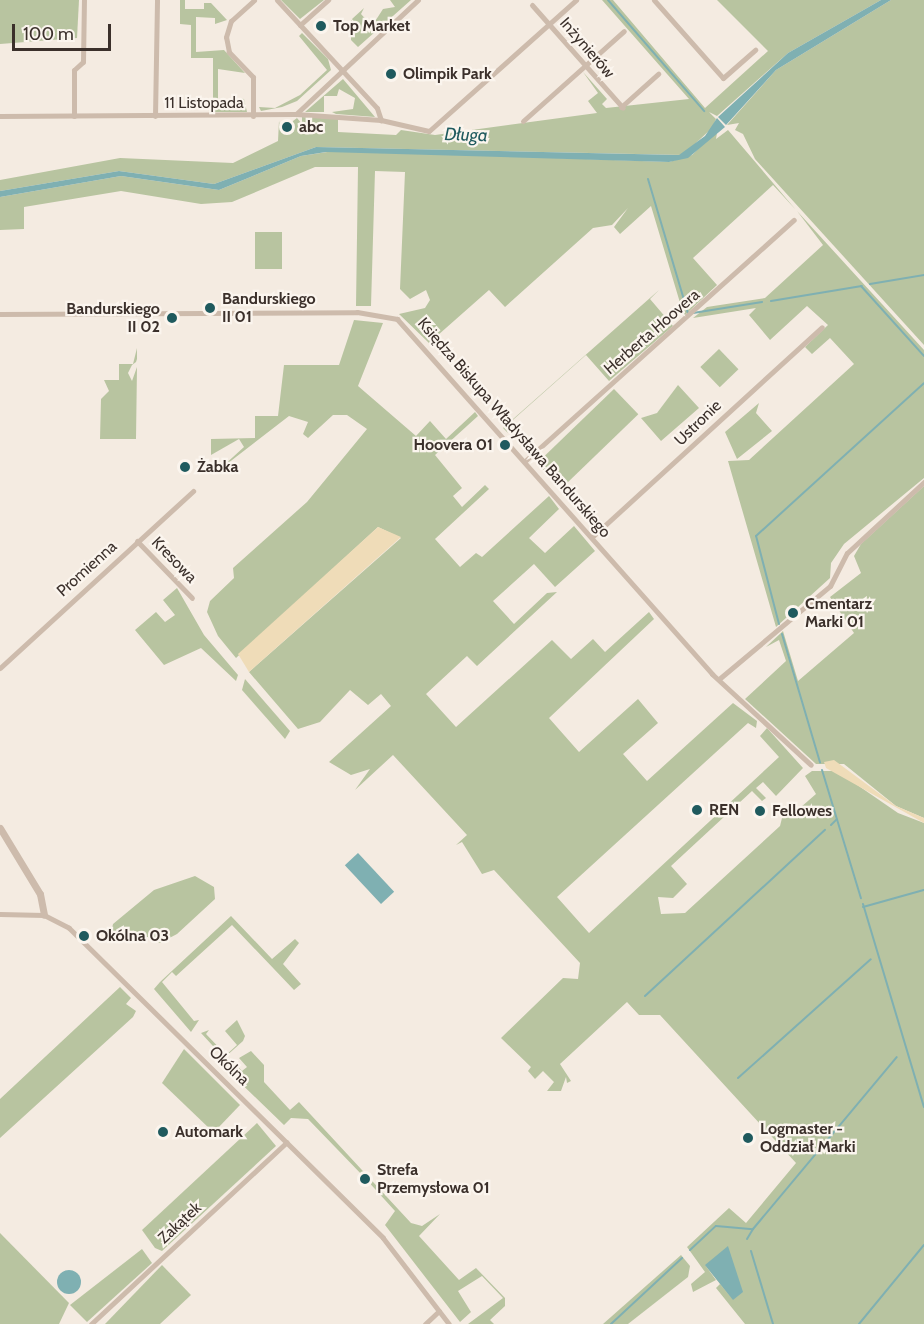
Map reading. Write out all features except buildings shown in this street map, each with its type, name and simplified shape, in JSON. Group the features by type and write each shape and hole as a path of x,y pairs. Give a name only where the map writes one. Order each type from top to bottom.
{"street":[{"path":"74,116 74,70 83,62 84,0"},
{"path":"155,116 157,0"},
{"path":"253,116 253,77 229,52 226,37 231,21 254,0"},
{"path":"277,0 341,69 381,120"},
{"path":"300,25 328,0"},
{"path":"296,114 341,69 418,0"},
{"name":"11 Listopada","path":"0,116 296,114 381,120 406,127 434,128 576,0"},
{"path":"654,0 723,78 755,50"},
{"name":"Inżynierów","path":"532,5 622,107 658,74"},
{"path":"523,121 624,31"},
{"name":"Herberta Hoovera","path":"525,460 690,317 794,220"},
{"name":"Księdza Biskupa Władysława Bandurskiego","path":"0,314 388,315 411,330 719,679 811,765"},
{"name":"Ustronie","path":"592,537 822,327"},
{"path":"719,679 830,586 846,554 924,482"},
{"name":"Promienna","path":"0,668 193,491"},
{"name":"Kresowa","path":"137,541 192,598"},
{"path":"0,828 40,894 44,915 0,914"},
{"name":"Okólna","path":"44,915 67,926 383,1238 449,1324"},
{"name":"Zakątek","path":"91,1324 287,1142"},
{"path":"425,1324 439,1311"}],"green space":[{"path":"0,0 79,0 77,38 0,44"},
{"path":"180,0 185,0 185,9 204,9 204,3 211,3 227,20 215,24 215,18 196,17 196,52 224,50 245,73 218,69 218,104 237,104 237,98 244,99 247,112 213,112 213,58 191,58 191,25 180,24"},
{"path":"281,0 324,0 300,19"},
{"path":"390,0 411,0 358,47 351,40 351,20 356,25 352,19 364,8 361,14 372,26 383,9 395,7"},
{"path":"602,0 613,0 705,108 768,51 717,0 881,0 788,53 717,116 709,112 716,119 712,128 683,155 316,147 214,184 119,171 0,191 0,180 120,158 233,163 278,141 279,121 281,131 294,132 289,124 297,118 302,124 302,117 338,119 338,132 396,135 401,130 435,135 597,113 588,101 598,93 583,72 607,99 602,104 606,108 689,99"},
{"path":"891,0 924,0 924,345 755,159 743,134 735,130 739,123 727,125 776,70"},
{"path":"302,33 328,59 331,70 297,101 282,107 261,111 259,107 275,108 300,95 327,70 299,36"},
{"path":"343,79 375,117 332,112 353,109 355,98 339,89 337,96 324,96 324,112 305,112"},
{"path":"728,130 796,210 773,185 693,258 717,285 684,316 651,206 620,234 614,227 628,208 612,225 593,228 505,307 489,290 429,343 399,314 425,308 430,300 426,290 410,299 400,289 405,172 375,171 371,306 356,306 358,167 315,167 232,202 201,204 121,191 24,207 24,229 0,230 0,197 121,176 219,190 301,156 340,150 669,162 692,155 711,136 717,133 716,139"},
{"path":"797,211 924,350 924,478 844,544 831,563 830,578 776,627 728,461 749,460 854,364 830,338 812,354 805,347 828,325 807,306 770,340 749,315 756,308 693,318 707,307 765,298 823,245"},
{"path":"255,232 282,232 282,269 255,269"},
{"path":"659,290 650,299 673,326 609,381 586,355 505,427 508,433 503,428"},
{"path":"354,320 383,323 358,386 416,436 430,421 446,439 475,412 478,416 435,455 462,488 453,496 462,507 485,485 489,489 435,539 460,567 476,553 482,557 549,496 559,509 529,538 545,553 574,526 595,551 555,587 534,564 493,601 514,624 547,593 557,592 477,666 467,656 426,694 456,727 552,640 571,659 593,639 605,652 649,612 654,619 549,718 579,752 638,699 658,723 623,754 647,781 733,703 757,721 756,728 748,723 557,897 589,933 779,757 760,736 767,728 803,768 776,796 763,782 756,788 766,798 762,801 752,791 671,866 687,884 673,898 658,897 661,914 685,913 780,826 785,806 793,814 816,794 805,776 812,771 837,771 898,813 924,823 924,1324 745,1324 716,1288 720,1284 733,1300 705,1265 716,1280 693,1292 691,1284 705,1272 687,1247 729,1208 746,1223 796,1163 660,1015 639,1015 627,1002 560,1064 571,1081 567,1083 566,1077 561,1091 547,1091 554,1082 543,1071 535,1079 528,1071 531,1067 501,1038 563,978 578,979 580,963 494,870 482,874 462,842 456,845 467,835 393,755 355,790 370,769 351,775 329,762 391,706 381,694 368,705 350,690 320,722 298,729 249,672 401,538 378,527 236,658 218,636 207,612 210,601 234,578 233,568 307,502 367,429 347,415 333,415 308,438 303,434 308,422 289,416 214,474 218,464 222,467 244,447 239,439 211,455 211,439 255,438 255,416 278,416 284,365 339,365"},
{"path":"137,348 136,362 128,373 132,381 137,367 136,439 100,439 101,399 109,391 104,380 119,380 119,364 133,364"},
{"path":"719,349 738,369 720,387 700,367"},
{"path":"678,385 699,408 661,441 641,418 657,413"},
{"path":"614,389 638,414 561,489 537,463"},
{"path":"759,403 756,413 772,431 737,459 725,432"},
{"path":"924,486 924,818 896,806 844,764 816,764 745,699 786,661 779,640 766,647 783,631 798,681 854,633 830,597 861,573 854,556 861,544"},
{"path":"177,588 204,635 238,675 236,681 201,648 164,665 135,630 156,612 165,622 175,615 163,600"},
{"path":"245,679 290,731 285,739 242,690"},
{"path":"195,876 214,887 215,899 177,934 160,943 140,934 111,933 113,924 154,890"},
{"path":"231,916 272,959 295,939 299,943 283,964 301,984 294,990 232,925 176,976 172,972 162,982 194,1021 199,1020 191,1032 154,989"},
{"path":"120,987 131,998 126,1004 136,1011 133,1017 0,1138 0,1099"},
{"path":"237,1020 245,1036 243,1041 224,1058 201,1033 209,1030 206,1034 226,1055 237,1045 225,1031"},
{"path":"184,1049 240,1105 217,1129 211,1130 162,1083"},
{"path":"251,1051 264,1065 264,1082 290,1110 299,1102 411,1223 422,1226 440,1214 419,1236 459,1280 476,1268 505,1298 505,1306 490,1320 494,1324 468,1324 503,1298 482,1276 458,1291 471,1312 460,1322 385,1225 395,1211 365,1178 308,1119 291,1118 284,1125 228,1071 234,1062 242,1071 247,1067 239,1058"},
{"path":"257,1123 276,1146 162,1251 155,1248 142,1230"},
{"path":"0,1233 69,1303 59,1324 0,1324"},
{"path":"142,1249 152,1263 87,1322 70,1305"},
{"path":"681,1255 690,1266 688,1277 628,1324 603,1324"},
{"path":"162,1265 191,1295 160,1324 105,1324"}],"sand":[{"path":"378,527 401,537 249,672 238,654"},
{"path":"834,760 896,806 924,818 924,823 826,768 824,762"}],"water":[{"path":"881,0 891,0 776,70 726,125 718,117 788,53"},
{"path":"717,118 725,127 688,158 669,162 326,152 301,156 219,190 121,176 0,197 0,191 119,171 214,184 316,147 679,155 705,136"},
{"path":"358,853 394,892 381,904 345,865"},
{"path":"728,1246 743,1292 733,1300 705,1265"},
{"path":"69,1270 74,1271 80,1277 80,1287 74,1293 69,1294 64,1293 58,1287 57,1282 58,1277 64,1271"}],"waterway":[{"path":"608,0 704,111"},
{"path":"648,179 688,313"},
{"path":"870,284 924,275"},
{"path":"861,286 924,356"},
{"path":"771,301 862,286"},
{"path":"693,313 762,302"},
{"path":"779,624 756,536 924,383"},
{"path":"782,634 820,762"},
{"path":"822,770 861,898"},
{"path":"831,825 837,819"},
{"path":"645,996 825,830"},
{"path":"863,907 924,890"},
{"path":"863,904 924,1107"},
{"path":"738,1078 871,959"},
{"path":"690,1250 716,1226 753,1229 897,1057"},
{"path":"747,1239 753,1229"},
{"path":"859,1324 924,1245"},
{"path":"751,1251 773,1324"},
{"path":"611,1324 682,1258"}],"place":[{"name":"Top Market","path":"321,26"},
{"name":"Olimpik Park","path":"391,74"},
{"name":"abc","path":"287,127"},
{"name":"Bandurskiego II 01","path":"210,308"},
{"name":"Bandurskiego II 02","path":"172,318"},
{"name":"Hoovera 01","path":"505,445"},
{"name":"Żabka","path":"185,467"},
{"name":"Cmentarz Marki 01","path":"793,613"},
{"name":"REN","path":"697,810"},
{"name":"Fellowes","path":"760,811"},
{"name":"Okólna 03","path":"84,936"},
{"name":"Automark","path":"163,1132"},
{"name":"Logmaster - Oddział Marki","path":"748,1138"},
{"name":"Strefa Przemysłowa 01","path":"365,1179"}],"water label":[{"name":"Długa","path":"466,135"}]}
